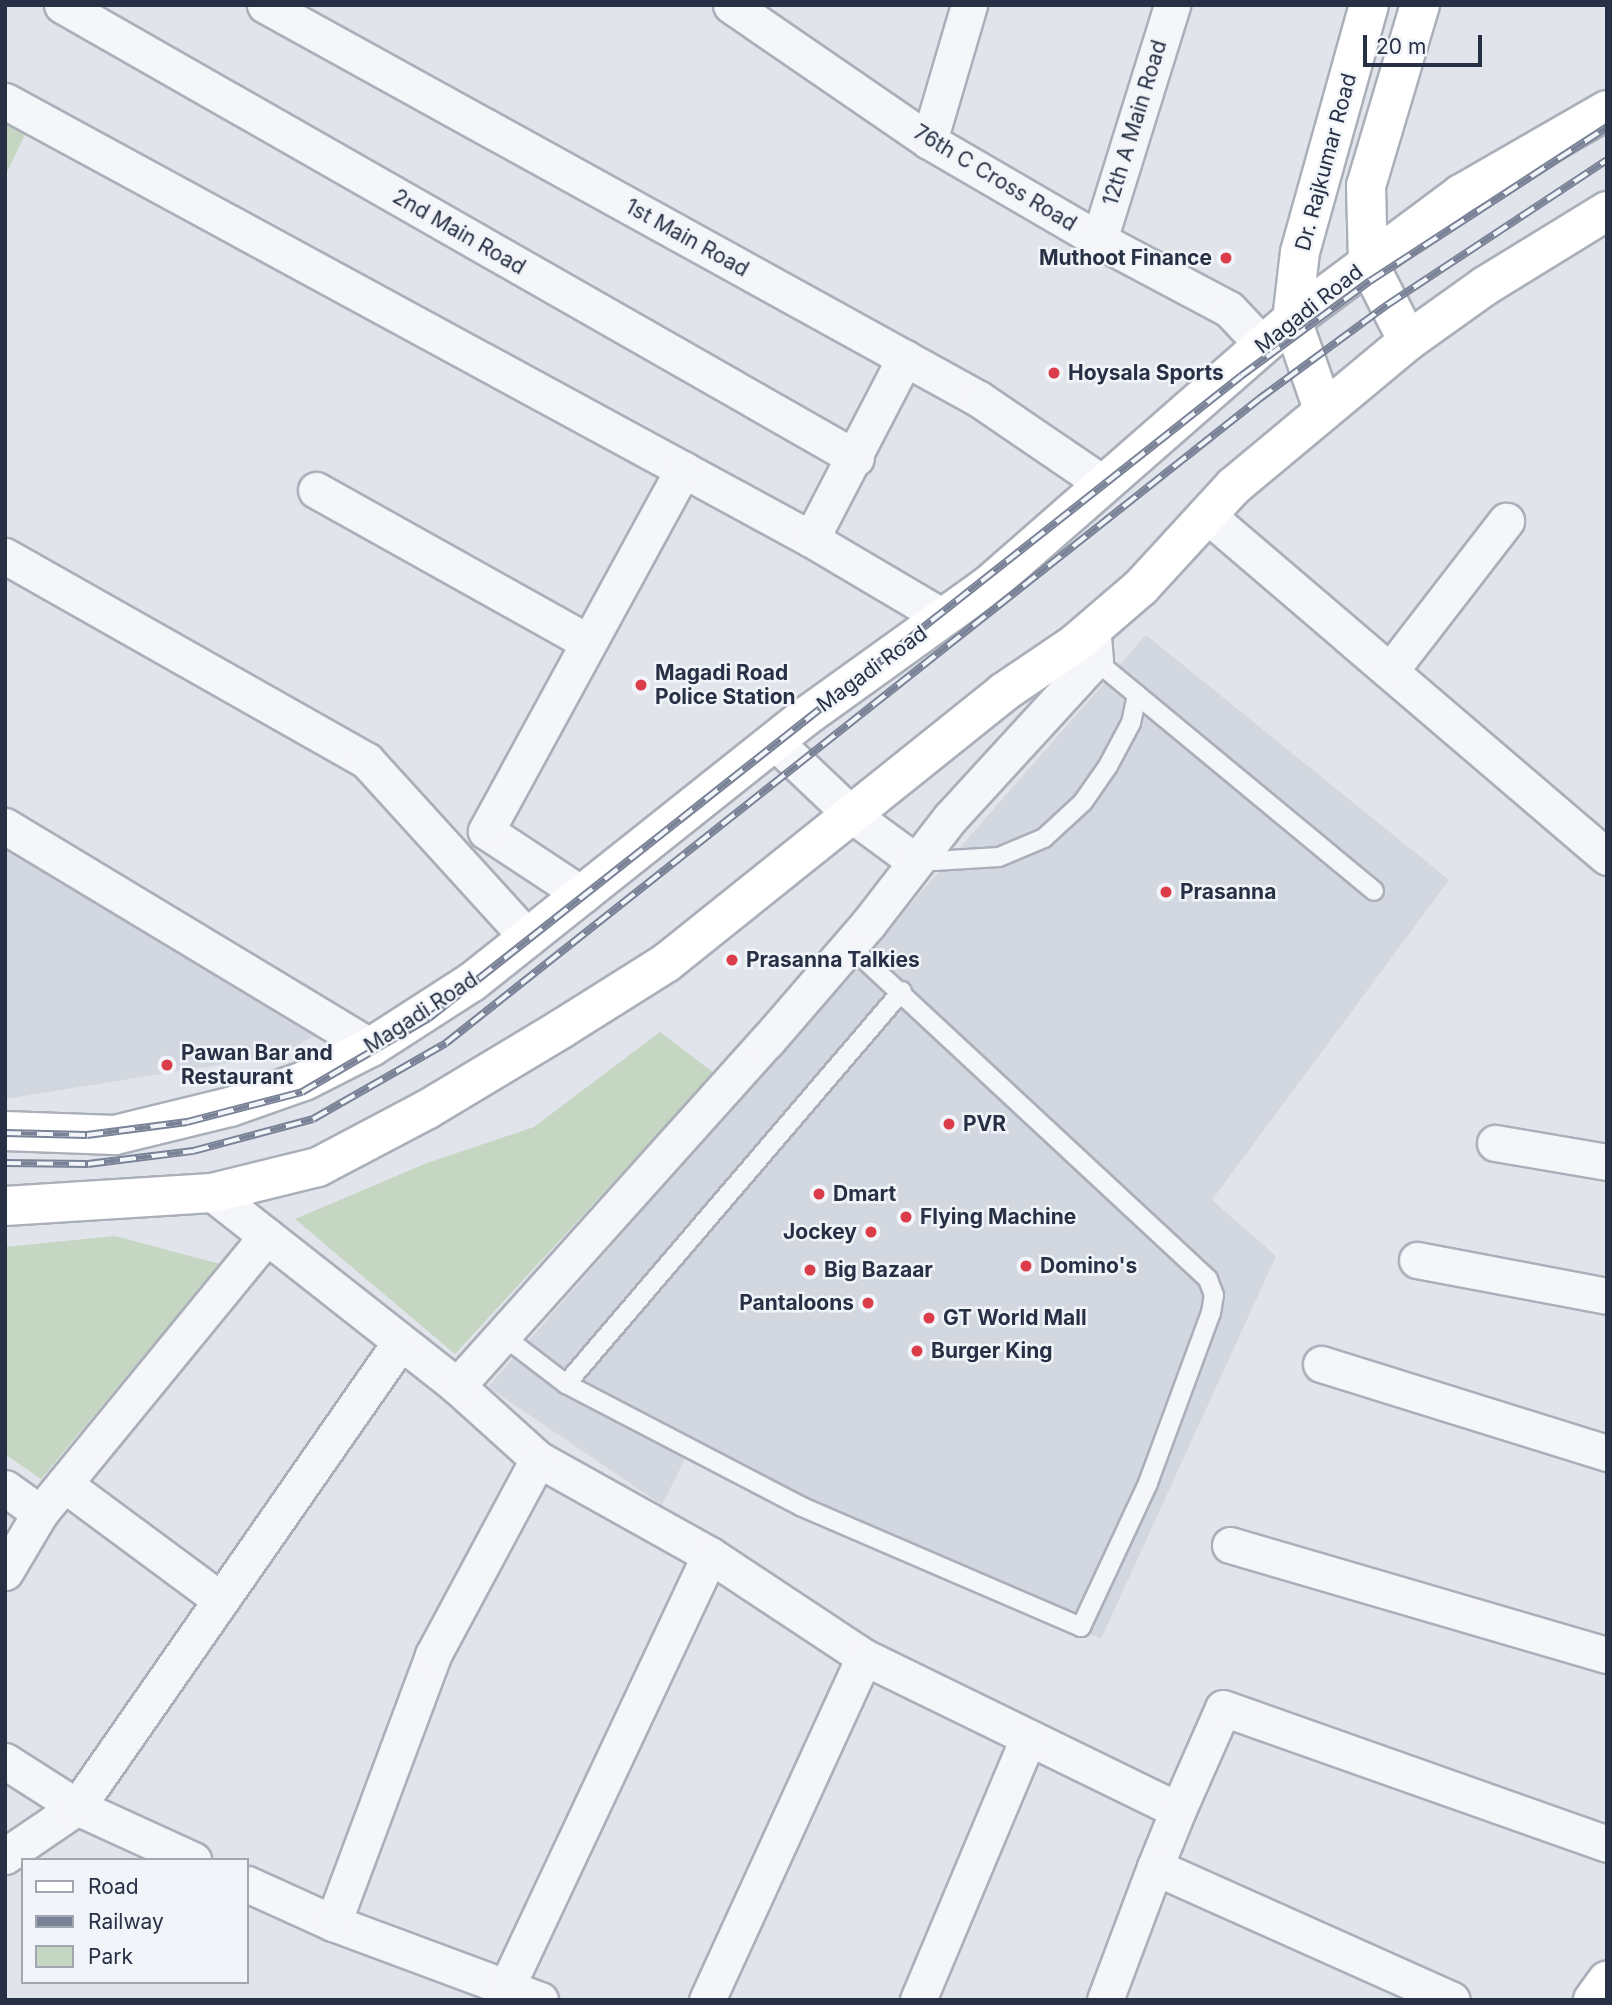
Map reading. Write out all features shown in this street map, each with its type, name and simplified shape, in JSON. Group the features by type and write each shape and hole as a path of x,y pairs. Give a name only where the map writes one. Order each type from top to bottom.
{"main road":[{"name":"Dr. Rajkumar Road","path":"1292,320 1300,252 1369,5"},
{"path":"1408,341 1368,263 1366,186 1420,5"},
{"name":"Magadi Road","path":"5,1131 115,1135 230,1107 304,1081 371,1046 472,982 775,741 990,584 1102,483 1292,320 1461,194 1607,110"},
{"path":"5,1206 212,1193 318,1167 428,1109 666,963 852,815 1094,644 1141,587 1207,515 1323,409 1408,341 1485,286 1607,211"},
{"path":"1292,320 1323,409"},
{"path":"1593,2000 1607,1982"}],"street":[{"name":"2nd Main Road","path":"62,5 856,458"},
{"name":"1st Main Road","path":"265,5 979,399 1102,483"},
{"name":"76th C Cross Road","path":"731,5 763,14 929,141 1099,240 1229,309 1262,344"},
{"path":"929,141 969,5"},
{"name":"12th A Main Road","path":"1099,240 1172,5"},
{"path":"5,101 811,539 943,617"},
{"path":"811,539 856,458 905,358"},
{"path":"583,895 486,831 683,469"},
{"path":"316,490 588,642"},
{"path":"1207,515 1607,858"},
{"path":"1390,671 1506,521"},
{"path":"5,556 366,760 528,938"},
{"path":"457,1386 850,946 950,818 1094,644"},
{"path":"775,741 852,815 916,862"},
{"path":"5,826 371,1046"},
{"path":"1496,1143 1607,1162"},
{"path":"212,1193 399,1344 457,1386 538,1459 710,1555 864,1657 1178,1810"},
{"path":"5,1572 40,1513 267,1236"},
{"path":"1416,1260 1607,1296"},
{"path":"5,1856 77,1807 399,1344"},
{"path":"1321,1364 1607,1453"},
{"path":"333,1923 433,1655 538,1459"},
{"path":"64,1485 221,1600"},
{"path":"5,1488 40,1513"},
{"path":"1230,1545 1607,1655"},
{"path":"508,1986 710,1555"},
{"path":"707,2000 864,1657"},
{"path":"1105,2000 1178,1810 1223,1708 1607,1844"},
{"path":"918,2000 1028,1738"},
{"path":"5,1760 77,1807 189,1858"},
{"path":"1155,1867 1452,2000"},
{"path":"248,1884 333,1923 540,2000"}],"lane":[{"path":"1094,644 1137,695 1374,891"},
{"path":"916,862 999,857 1044,838 1083,802 1108,766 1131,723 1137,695"},
{"path":"502,1335 566,1384 800,1506 1081,1627 1148,1483 1211,1313 1214,1295 1208,1279 902,991 850,946"},
{"path":"566,1384 902,991"}],"shaded area":[{"path":"1146,635 1449,880 1212,1200 1276,1256 1101,1639 690,1449 662,1505 488,1387"},
{"path":"5,819 354,1014 279,1055 5,1099"}],"green space":[{"path":"5,113 30,124 5,176"},
{"path":"660,1032 714,1073 455,1354 295,1219 427,1163 534,1127"},
{"path":"115,1236 220,1264 41,1479 5,1454 5,1247"}],"railway":[{"path":"5,1133 87,1135 187,1122 302,1092 429,1018 1241,376 1370,281 1607,127"},
{"path":"5,1163 88,1164 193,1151 313,1119 446,1043 1259,399 1387,305 1607,160"}],"place":[{"name":"Muthoot Finance","path":"1226,258"},
{"name":"Hoysala Sports","path":"1054,373"},
{"name":"Magadi Road Police Station","path":"641,685"},
{"name":"Prasanna","path":"1166,892"},
{"name":"Prasanna Talkies","path":"732,960"},
{"name":"Pawan Bar and Restaurant","path":"167,1065"},
{"name":"PVR","path":"949,1124"},
{"name":"Dmart","path":"819,1194"},
{"name":"Flying Machine","path":"906,1217"},
{"name":"Jockey","path":"871,1232"},
{"name":"Domino's","path":"1026,1266"},
{"name":"Big Bazaar","path":"810,1270"},
{"name":"Pantaloons","path":"868,1303"},
{"name":"GT World Mall","path":"929,1318"},
{"name":"Burger King","path":"917,1351"}]}
